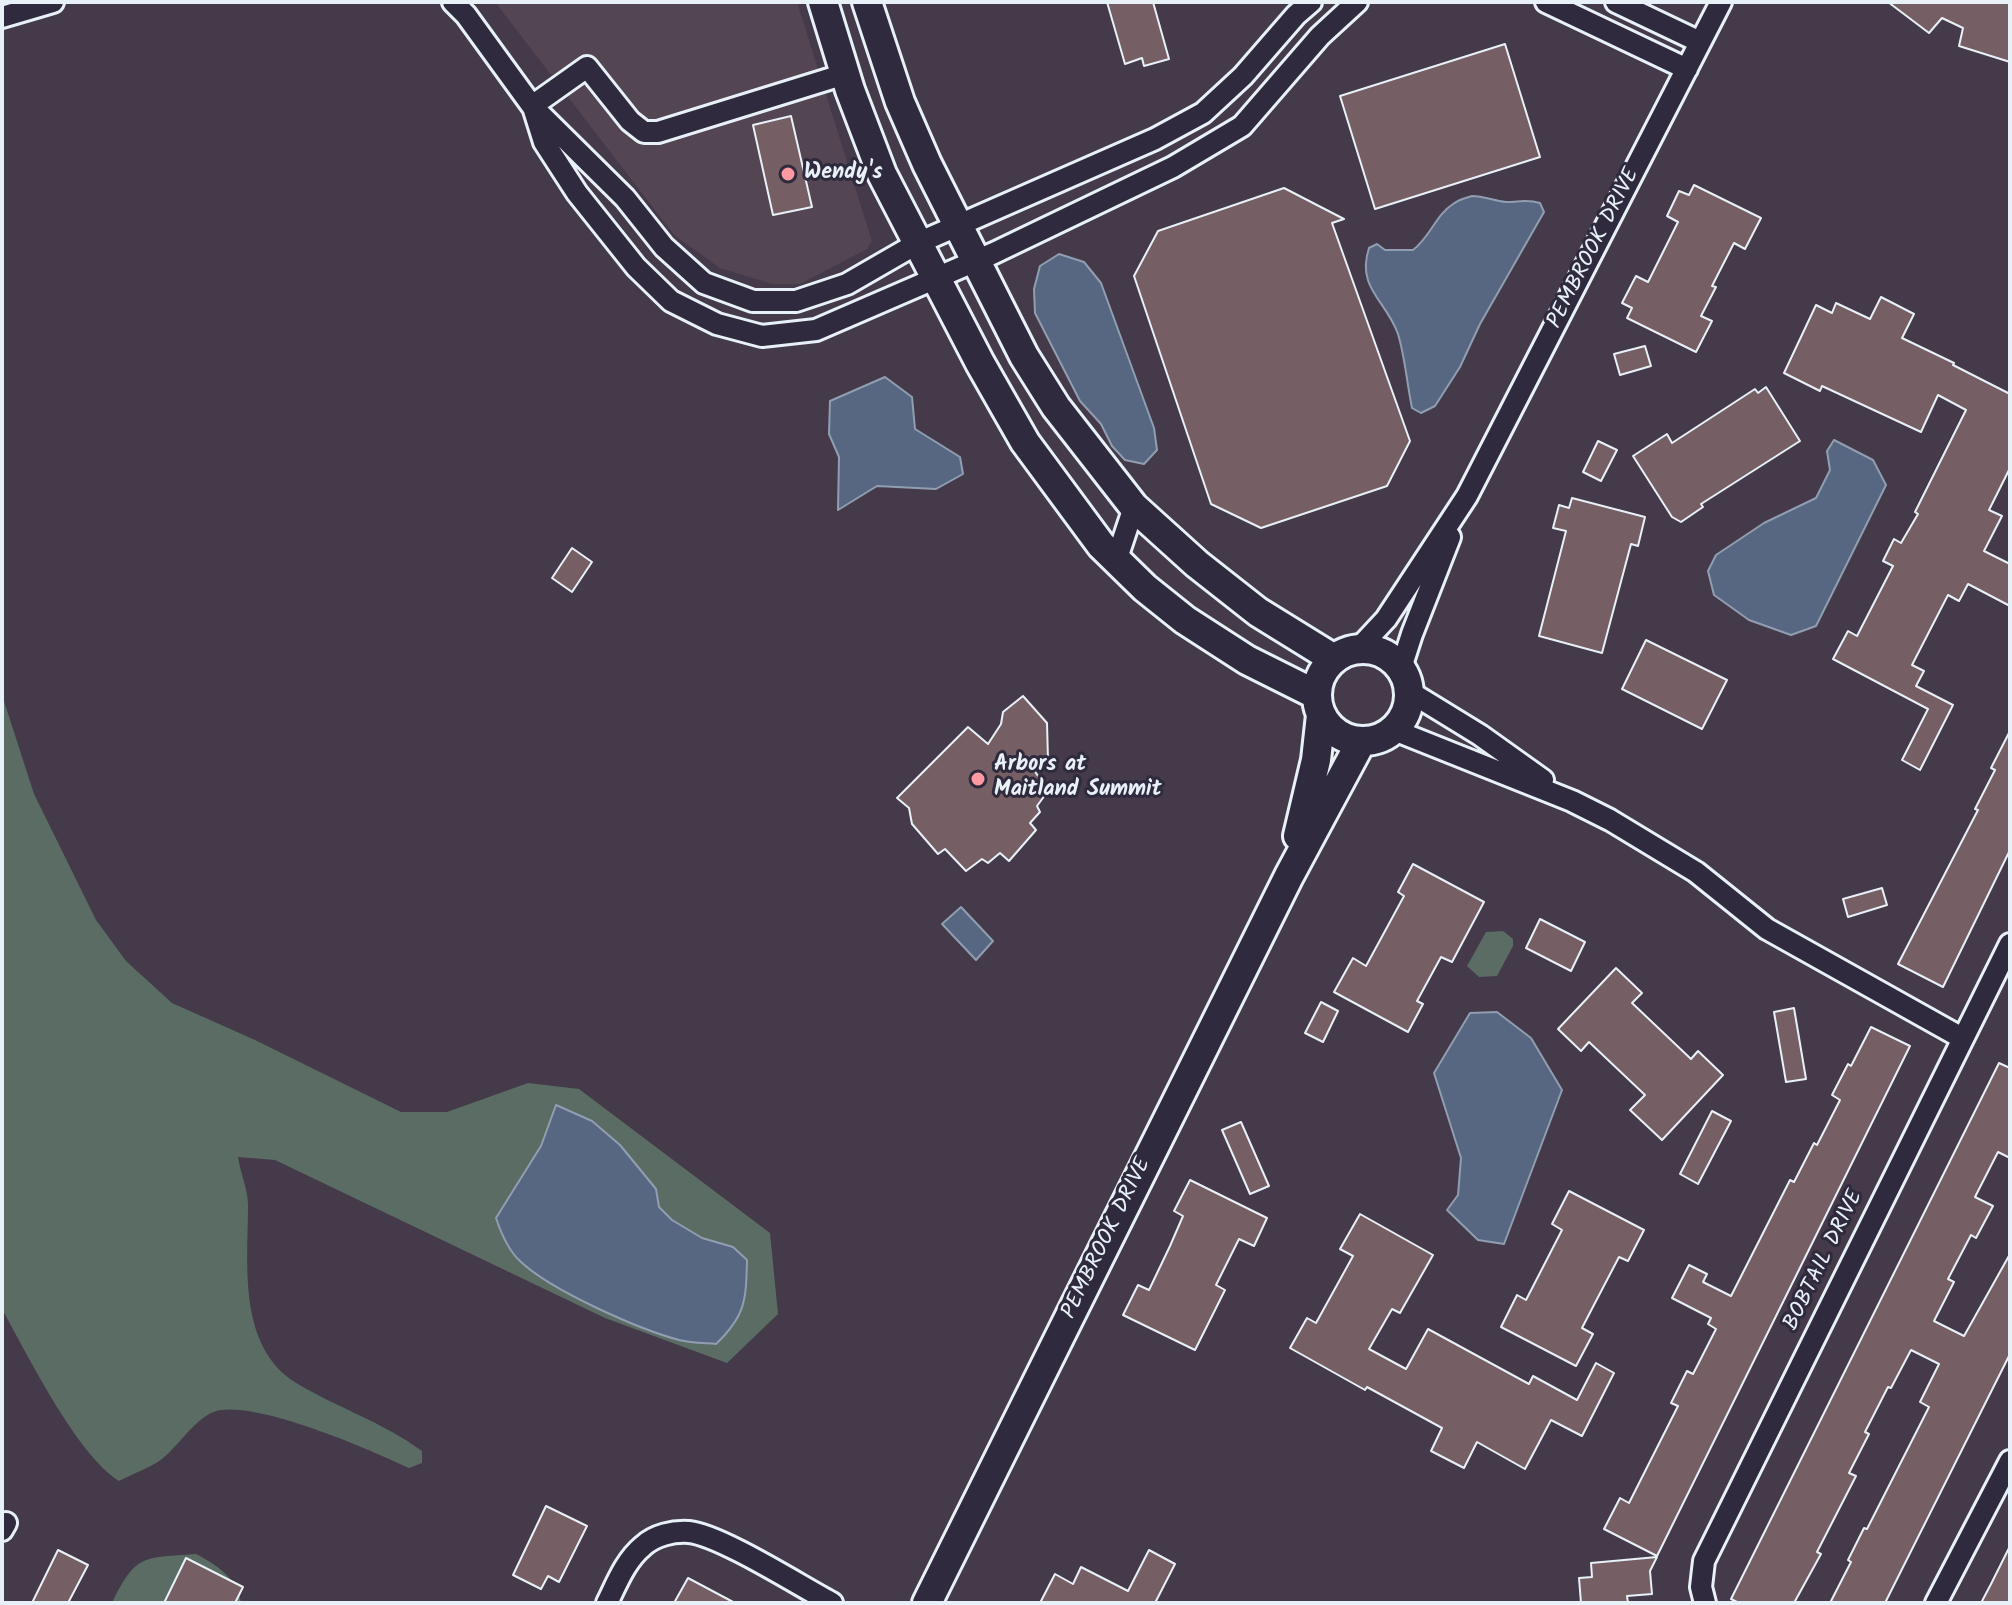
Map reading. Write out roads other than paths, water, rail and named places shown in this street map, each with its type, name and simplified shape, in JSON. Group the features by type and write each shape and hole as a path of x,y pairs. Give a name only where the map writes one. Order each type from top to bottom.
{"street":[{"path":"2,17 53,2"},
{"path":"453,2 466,15 532,106 625,198 664,247 704,283 753,301 796,301 847,284 918,243 1155,139 1203,113 1243,76 1311,2"},
{"path":"823,2 845,74 882,174 1025,442 1108,553 1185,620 1319,705 1332,729 1345,738 1361,742 1377,740 1394,730 1404,718 1406,680"},
{"path":"867,2 900,102 957,225 1024,356 1056,407 1134,507 1197,564 1258,612 1346,654"},
{"path":"532,106 544,142 577,193 636,267 671,301 717,324 762,336 816,330 936,276 976,262 1173,167 1242,126 1320,36 1357,2"},
{"path":"1546,2 1687,69"},
{"path":"1616,2 1700,42"},
{"name":"PEMBROOK DRIVE","path":"1406,680 1412,634 1467,496 1721,2"},
{"path":"532,106 587,67 630,121 644,132 658,132 845,74"},
{"name":"PEMBROOK DRIVE","path":"1346,654 1386,619 1467,496"},
{"path":"1108,553 1134,507"},
{"path":"1319,705 1324,671 1346,654 1375,650 1390,657 1406,680 1572,801"},
{"name":"PEMBROOK DRIVE","path":"1289,876 1316,760 1319,705"},
{"path":"1394,730 1572,801 1610,820 1696,872 1779,936 1962,1038"},
{"name":"PEMBROOK DRIVE","path":"927,1603 1289,876 1361,742"},
{"name":"BOBTAIL DRIVE","path":"1705,1603 1701,1587 1704,1561 2010,944"},
{"path":"1936,1603 2010,1461"},
{"path":"607,1603 628,1562 645,1544 666,1533 690,1532 714,1539 832,1603"}],"water":[{"path":"1472,196 1506,202 1540,203 1544,212 1480,324 1460,367 1435,406 1421,413 1412,408 1398,334 1369,284 1366,262 1369,248 1377,244 1385,250 1413,250 1447,209 1457,201"},
{"path":"1059,254 1084,262 1101,283 1154,428 1157,450 1144,464 1125,460 1112,446 1101,424 1080,401 1035,313 1034,289 1040,266"},
{"path":"885,377 912,397 915,429 960,457 963,474 936,489 877,486 838,510 839,457 829,434 830,401"},
{"path":"1834,440 1873,460 1886,485 1816,626 1791,635 1749,620 1714,595 1708,571 1716,555 1764,523 1816,498 1830,470 1827,451"},
{"path":"961,907 993,941 976,960 942,924"},
{"path":"1497,1012 1531,1038 1562,1090 1504,1244 1478,1240 1447,1210 1458,1195 1461,1158 1434,1073 1470,1013"},
{"path":"556,1105 592,1121 620,1145 656,1189 659,1207 672,1220 702,1238 733,1247 747,1260 746,1286 739,1315 716,1344 679,1340 619,1318 552,1284 512,1252 496,1218 541,1146"}],"place":[{"name":"Wendy's","path":"788,174"},
{"name":"Arbors at Maitland Summit","path":"978,779"}]}
